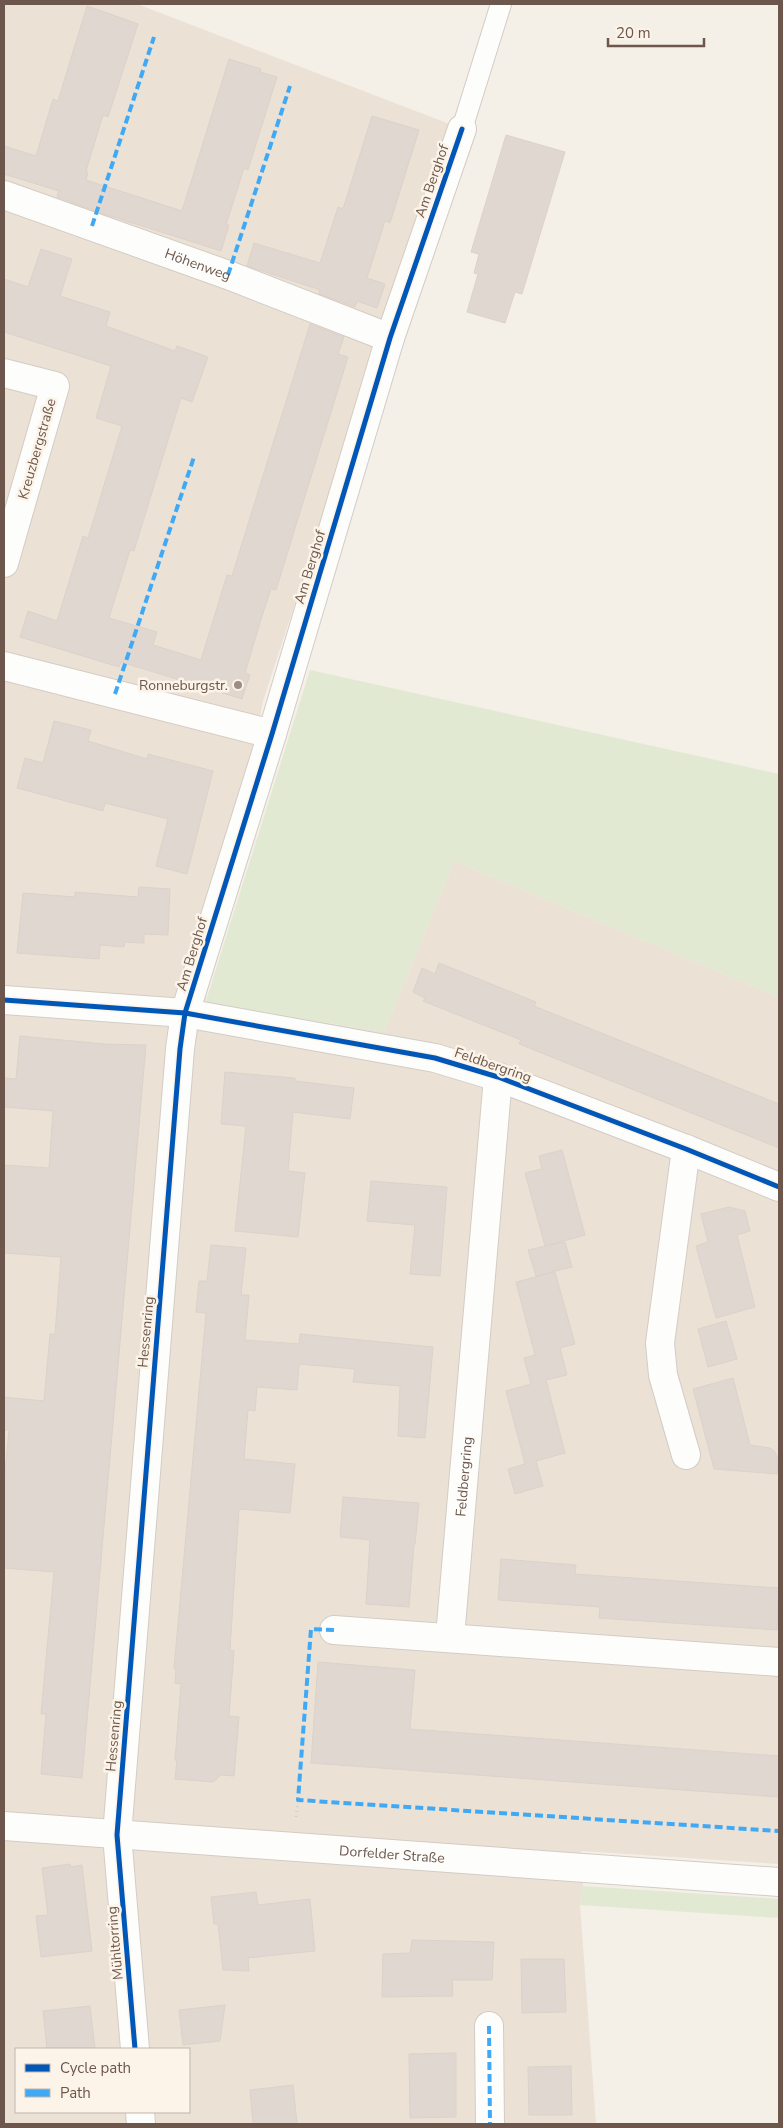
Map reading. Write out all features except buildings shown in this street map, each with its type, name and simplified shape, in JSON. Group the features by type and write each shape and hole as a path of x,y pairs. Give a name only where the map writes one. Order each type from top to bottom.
{"street":[{"name":"Am Berghof","path":"185,1013 272,734 390,338 462,129"},
{"name":"Höhenweg","path":"4,195 228,275 390,338"},
{"name":"Kreuzbergstraße","path":"4,373 55,386 4,563"},
{"path":"4,666 272,734"},
{"path":"4,1000 185,1013"},
{"name":"Feldbergring","path":"185,1013 435,1058 498,1076 686,1148 779,1187"},
{"name":"Hessenring","path":"117,1835 179,1059 185,1013"},
{"name":"Feldbergring","path":"450,1637 498,1076"},
{"path":"686,1148 660,1343 663,1375 686,1455"},
{"path":"334,1630 779,1662"},
{"name":"Dorfelder Straße","path":"4,1826 779,1882"},
{"name":"Mühltorring","path":"117,1835 135,2048"},
{"path":"488,2026 490,2124"}],"lane":[{"name":"Am Berghof","path":"462,129 500,4"}],"shaded area":[{"path":"4,4 137,4 452,125 263,701 205,1004 384,1032 454,861 779,997 779,1864 581,1851 583,1886 580,1905 596,2124 4,2124"}],"green space":[{"path":"310,670 779,774 779,997 454,861 384,1032 205,1004"},
{"path":"583,1886 779,1899 779,1918 580,1905"}],"marked path":[{"path":"92,226 154,37"},
{"path":"228,275 290,86"},
{"path":"115,694 194,457"},
{"path":"334,1630 311,1629 298,1800 779,1831"},
{"path":"489,2026 490,2124"}],"cycle path":[{"path":"135,2048 117,1835 180,1049 185,1013 272,734 390,338 462,129"},
{"path":"4,1000 185,1013 435,1058 498,1077 779,1187"}],"place":[{"name":"Ronneburgstr.","path":"238,685"}]}
